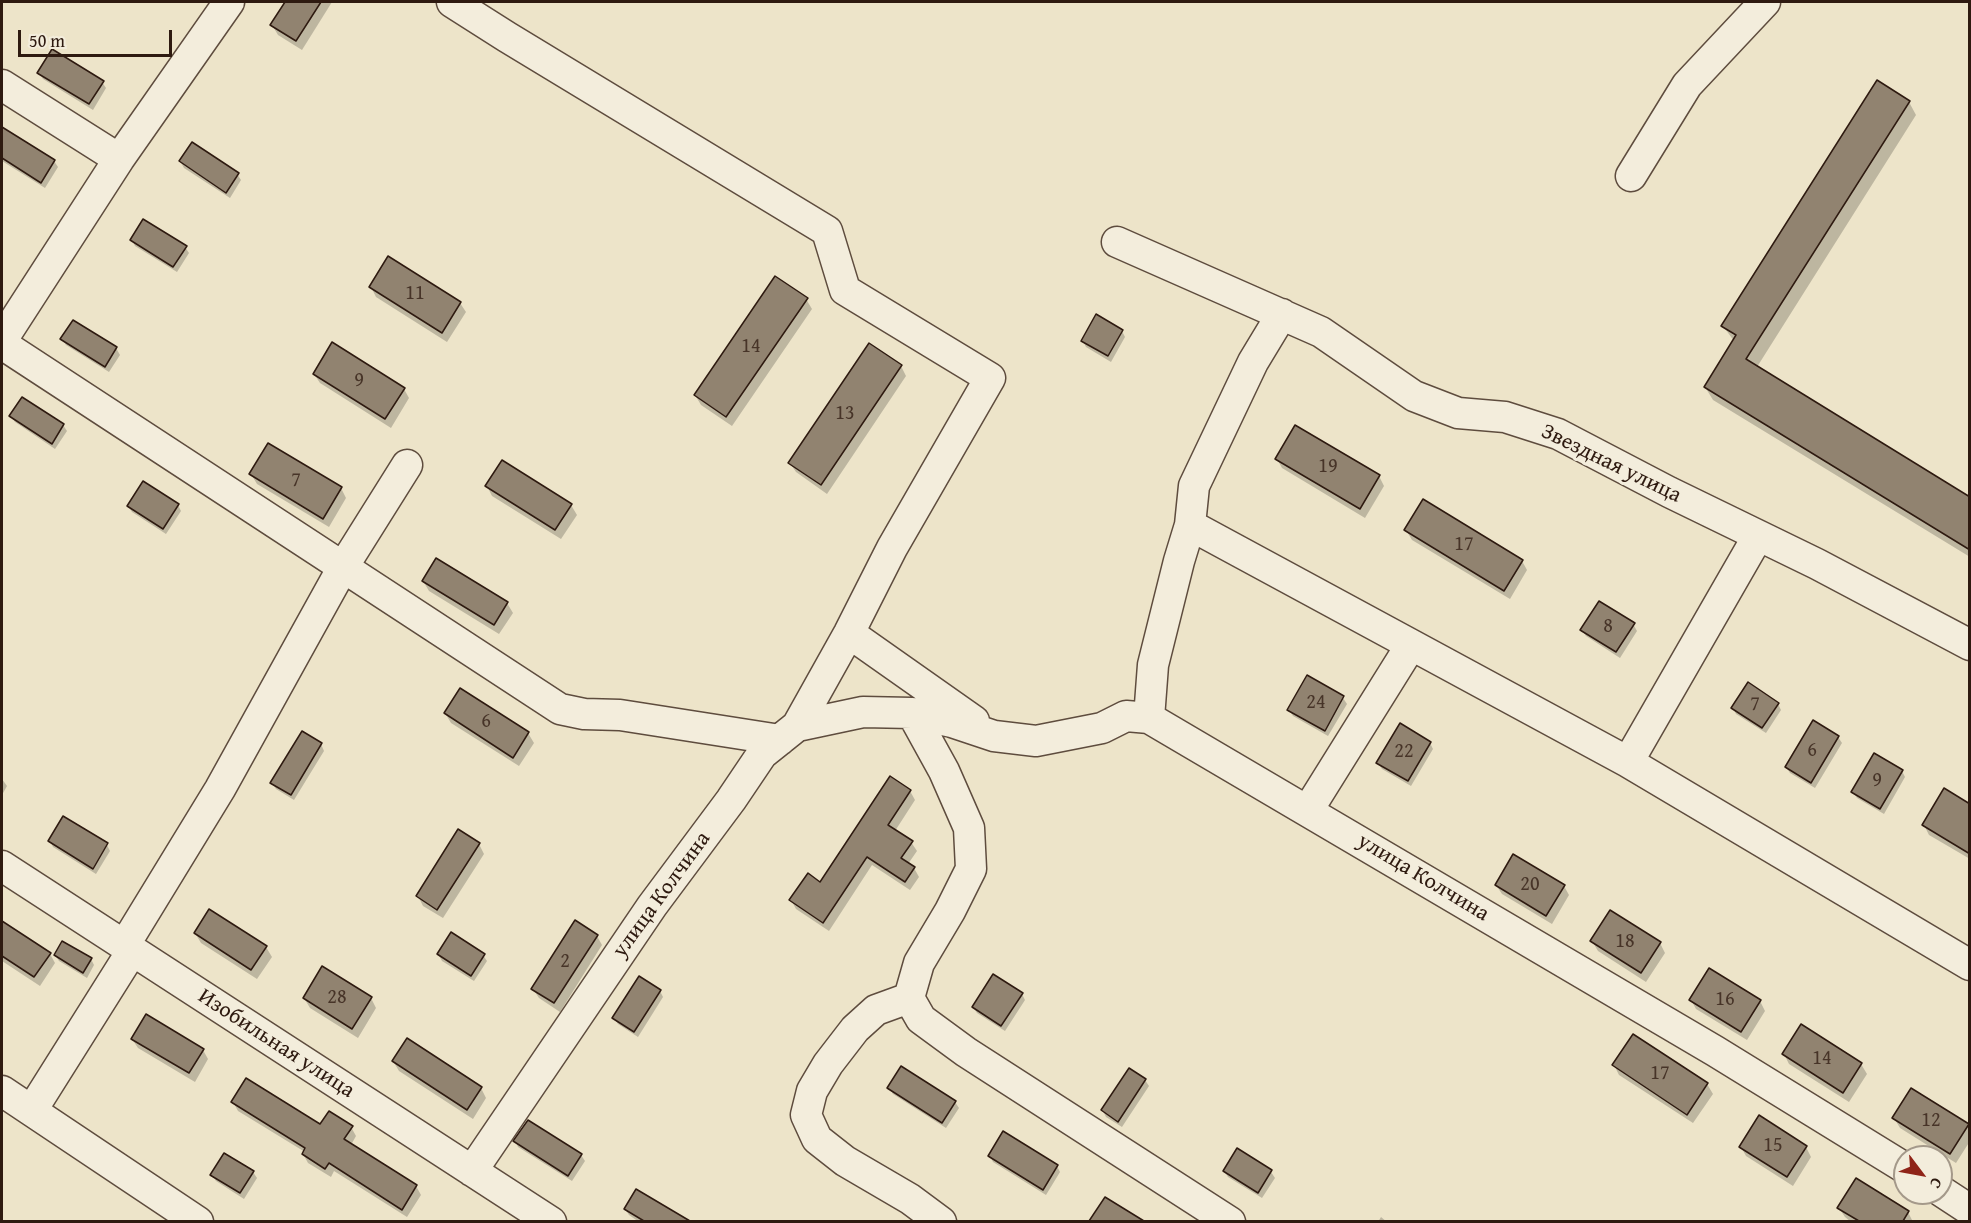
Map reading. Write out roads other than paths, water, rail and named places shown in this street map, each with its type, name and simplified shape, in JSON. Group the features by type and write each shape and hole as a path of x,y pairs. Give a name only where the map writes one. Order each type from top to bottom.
{"street":[{"path":"229,2 119,159 2,342 560,709 584,714 620,715 788,733 863,712 912,713 952,722 994,736 1036,741 1102,728 1126,716 1149,718 1153,665 1190,525 1194,486 1253,362 1282,314"},
{"path":"452,2 827,231 845,290 990,378 892,548 849,633 788,733"},
{"path":"1631,177 1687,85 1766,2"},
{"path":"2,85 119,159"},
{"name":"Звездная улица","path":"1117,242 1321,332 1414,396 1458,413 1505,417 1558,434 1669,492 1817,564 1970,645"},
{"path":"32,1110 220,789 343,567 406,465"},
{"path":"1190,525 1628,762 1970,965"},
{"path":"1628,762 1758,536"},
{"path":"849,633 994,736"},
{"path":"1308,810 1411,645"},
{"path":"912,713 944,771 969,828 971,869 950,911 919,963 909,998 921,1020 966,1052 1230,1221"},
{"name":"улица Колчина","path":"1149,718 1695,1039 1893,1161"},
{"name":"улица Колчина","path":"471,1171 652,906 731,800 762,754 788,733"},
{"name":"Изобильная улица","path":"2,866 551,1221"},
{"path":"909,998 876,1010 855,1029 828,1064 812,1091 806,1115 817,1139 845,1161 910,1199 941,1221"},
{"path":"2,1091 198,1221"},
{"path":"1953,1199 1970,1210"}]}
